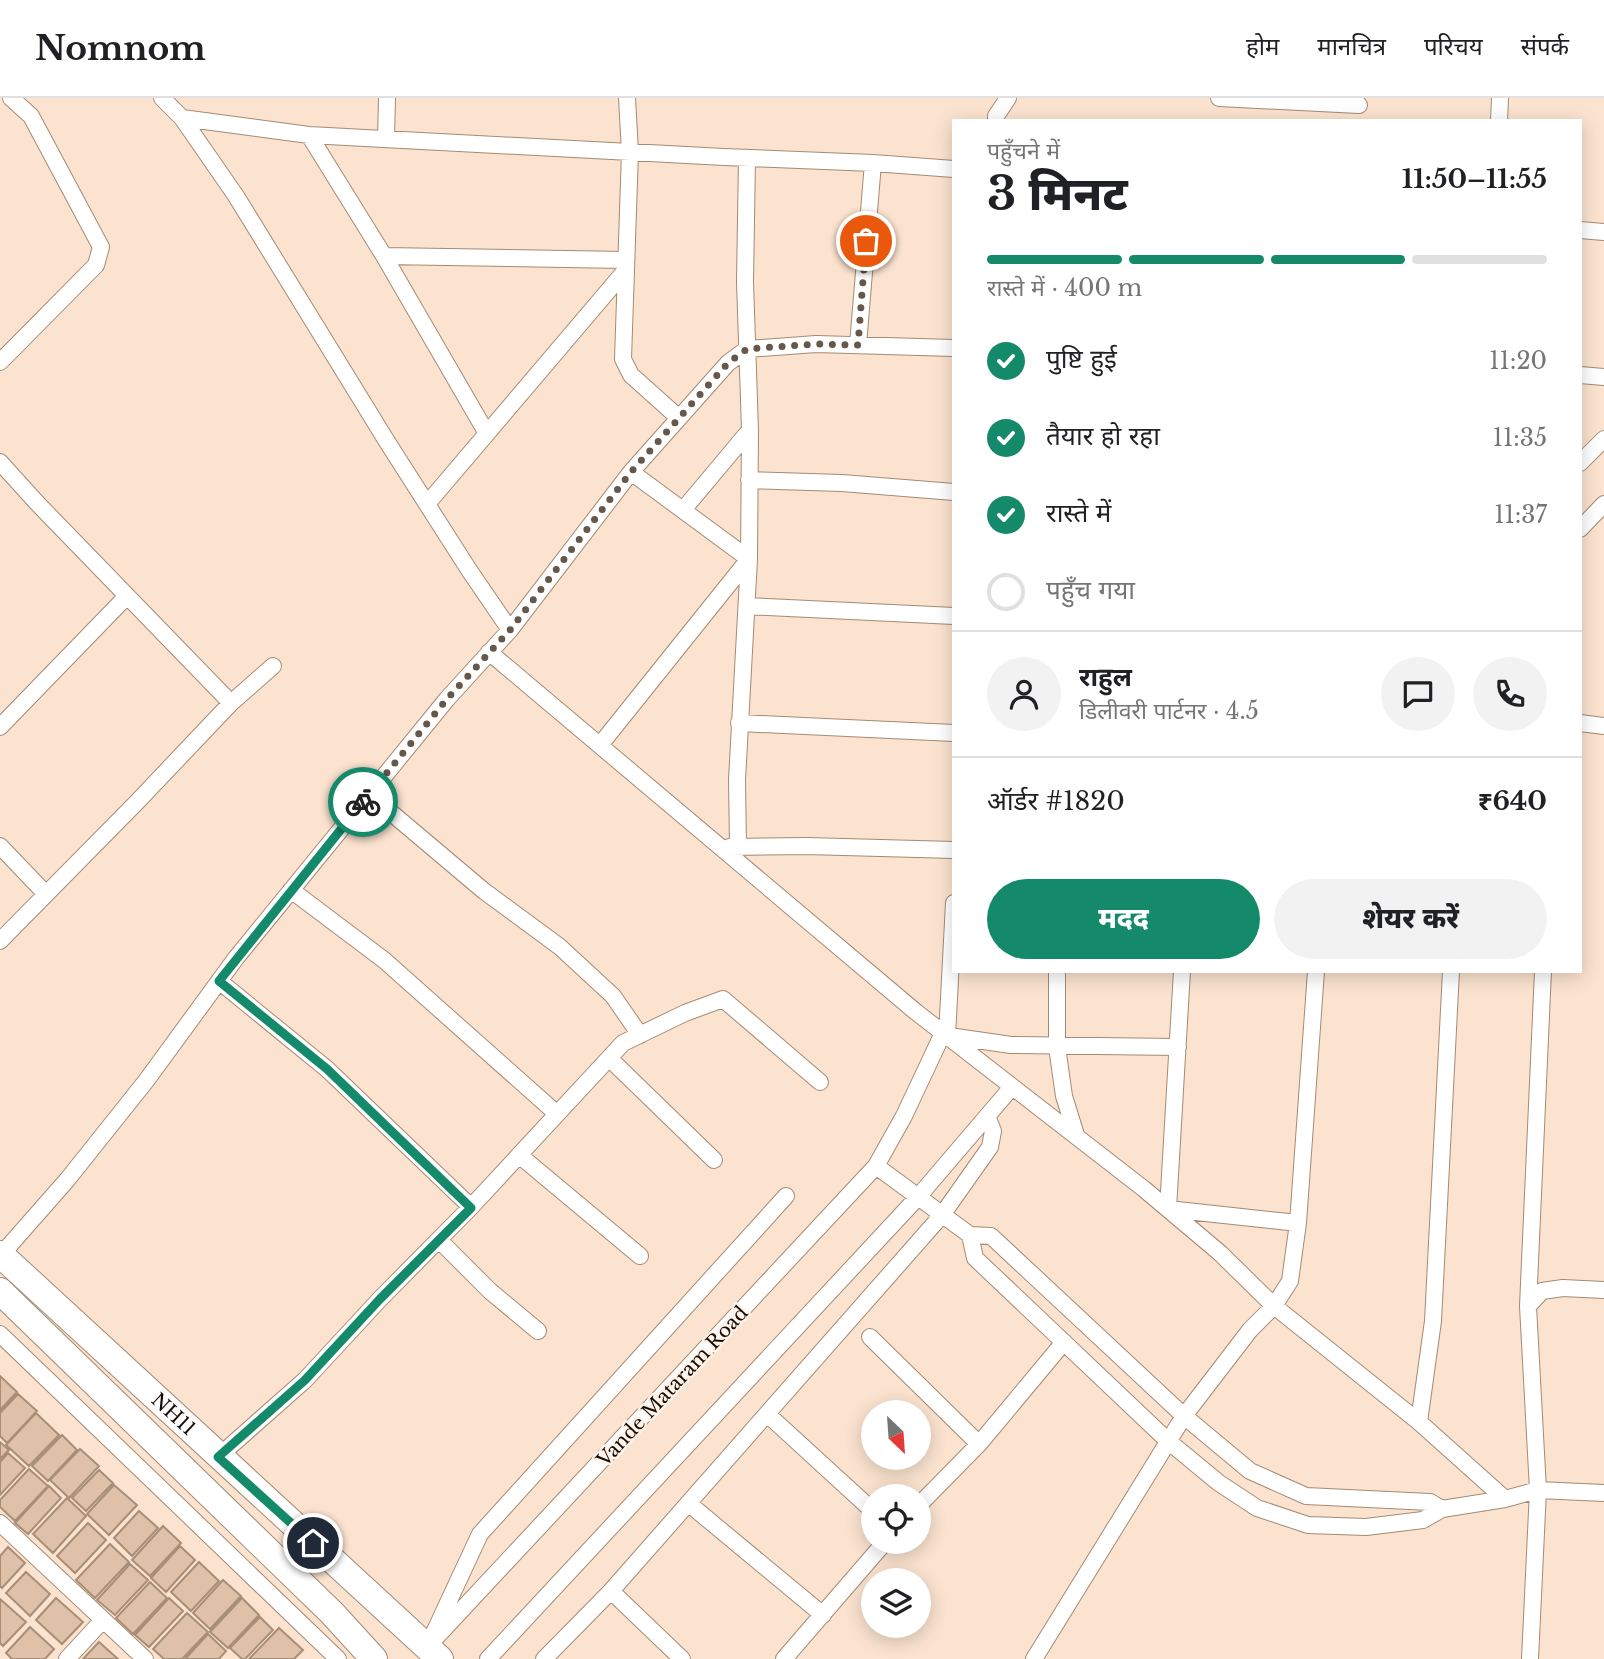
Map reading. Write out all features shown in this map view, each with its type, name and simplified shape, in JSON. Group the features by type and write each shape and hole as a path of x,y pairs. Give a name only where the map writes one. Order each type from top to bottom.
{"highway":[{"name":"NH11","path":"0,1254 433,1653"},
{"path":"0,1291 332,1613 373,1659"}],"street":[{"path":"0,362 96,265 101,247 31,116 11,98"},
{"path":"162,98 182,118 236,196 427,503 510,630"},
{"path":"386,138 387,98"},
{"path":"627,98 630,152 623,359 631,374 679,418"},
{"path":"996,119 1008,98"},
{"path":"1219,98 1359,108"},
{"path":"1499,119 1500,98"},
{"path":"182,118 309,135 952,169"},
{"path":"309,135 384,256 486,432"},
{"path":"738,847 739,723 749,559 750,430 744,282 747,158"},
{"path":"858,345 873,163"},
{"path":"1582,230 1604,232"},
{"path":"384,256 625,265"},
{"path":"427,503 625,265"},
{"path":"0,1254 83,1160 291,890 447,699 510,630 631,472 728,363 747,349 816,344 952,348"},
{"path":"1582,375 1604,377"},
{"path":"682,510 750,430"},
{"path":"1582,461 1604,439"},
{"path":"0,462 231,703"},
{"path":"631,472 749,559"},
{"path":"749,480 842,483 952,492"},
{"path":"1582,527 1604,504"},
{"path":"600,745 749,559"},
{"path":"0,727 127,596"},
{"path":"747,606 952,616"},
{"path":"489,652 945,1035 1168,1209 1220,1253 1274,1306 1419,1423 1505,1499"},
{"path":"0,941 231,703 273,666"},
{"path":"739,723 952,733"},
{"path":"1582,723 1604,726"},
{"path":"369,794 484,891 560,947 612,996 640,1035"},
{"path":"0,846 46,893"},
{"path":"719,847 807,846 952,850"},
{"path":"291,890 384,960 556,1113"},
{"path":"945,1035 952,932"},
{"path":"1057,973 1057,1047 1065,1096 1076,1135"},
{"path":"1168,1209 1182,973"},
{"path":"1034,1659 1184,1416 1250,1330 1274,1306 1290,1281 1298,1223 1316,973"},
{"path":"1419,1423 1433,1321 1451,973"},
{"path":"1530,1659 1538,1490 1528,1306 1543,973"},
{"path":"219,981 327,1069 471,1208"},
{"path":"218,1457 305,1380 471,1208 623,1043 685,1013 723,999 820,1082"},
{"path":"945,1035 1011,1045 1178,1047"},
{"name":"Vande Mataram Road","path":"433,1653 876,1166 945,1035"},
{"path":"608,1058 714,1160"},
{"path":"488,1659 918,1197 1012,1087"},
{"path":"544,1659 611,1591 942,1215 990,1147 993,1131 987,1116"},
{"path":"519,1155 640,1256"},
{"path":"876,1166 970,1236 991,1236 1184,1416 1250,1471 1306,1496 1430,1502 1442,1509"},
{"path":"433,1653 480,1534 786,1196"},
{"path":"1168,1209 1298,1223"},
{"path":"970,1236 975,1258 1168,1441 1219,1483 1257,1508 1308,1525 1366,1527 1423,1520 1442,1509 1505,1499 1538,1490 1604,1493"},
{"path":"439,1240 490,1292 538,1331"},
{"path":"1528,1306 1542,1291 1563,1288 1604,1290"},
{"path":"0,1334 338,1659"},
{"path":"870,1337 979,1444"},
{"path":"931,1493 979,1444 1064,1342"},
{"path":"766,1414 861,1500"},
{"path":"688,1503 823,1615"},
{"path":"0,1523 145,1659"},
{"path":"784,1659 875,1554"},
{"path":"611,1591 682,1659"},
{"path":"67,1659 102,1621"}],"building":[{"path":"0,1376 17,1392 0,1410"},
{"path":"18,1394 37,1411 7,1443 0,1436 0,1413"},
{"path":"36,1413 59,1435 29,1466 6,1445"},
{"path":"62,1435 77,1450 48,1481 32,1466"},
{"path":"0,1442 9,1450 0,1459"},
{"path":"80,1449 99,1466 69,1498 50,1480"},
{"path":"8,1453 25,1468 0,1495 0,1462"},
{"path":"29,1469 48,1486 15,1521 0,1507 0,1500"},
{"path":"99,1470 113,1483 86,1511 72,1498"},
{"path":"114,1485 137,1505 109,1535 87,1514"},
{"path":"49,1486 61,1498 28,1534 15,1523"},
{"path":"67,1498 86,1516 53,1553 33,1534"},
{"path":"139,1511 158,1528 132,1556 114,1538"},
{"path":"88,1523 106,1540 75,1573 57,1556"},
{"path":"163,1526 181,1543 150,1576 132,1560"},
{"path":"110,1544 129,1562 95,1598 76,1580"},
{"path":"180,1546 195,1560 166,1592 151,1578"},
{"path":"8,1547 25,1563 2,1588 0,1556"},
{"path":"199,1562 219,1581 191,1611 171,1592"},
{"path":"130,1564 148,1580 115,1615 97,1600"},
{"path":"26,1572 50,1594 30,1616 6,1593"},
{"path":"223,1580 241,1596 210,1629 193,1613"},
{"path":"150,1582 167,1598 133,1634 116,1618"},
{"path":"56,1598 83,1622 62,1644 36,1620"},
{"path":"169,1598 183,1611 149,1647 135,1635"},
{"path":"242,1598 259,1615 228,1648 210,1632"},
{"path":"0,1599 26,1622 3,1646 0,1643"},
{"path":"187,1613 208,1632 182,1659 164,1659 153,1649"},
{"path":"260,1617 273,1630 242,1659 230,1648"},
{"path":"30,1627 54,1649 45,1659 12,1659 6,1653"},
{"path":"279,1628 303,1650 294,1659 249,1659"},
{"path":"208,1634 226,1651 219,1659 185,1659"},
{"path":"99,1642 118,1659 83,1659"}],"way so far":[{"path":"363,802 447,699 510,630 549,582 631,472 728,363 747,349 816,344 858,345 866,241"}],"route":[{"path":"313,1543 218,1457 305,1380 380,1299 471,1208 327,1069 219,981 363,802"}]}
